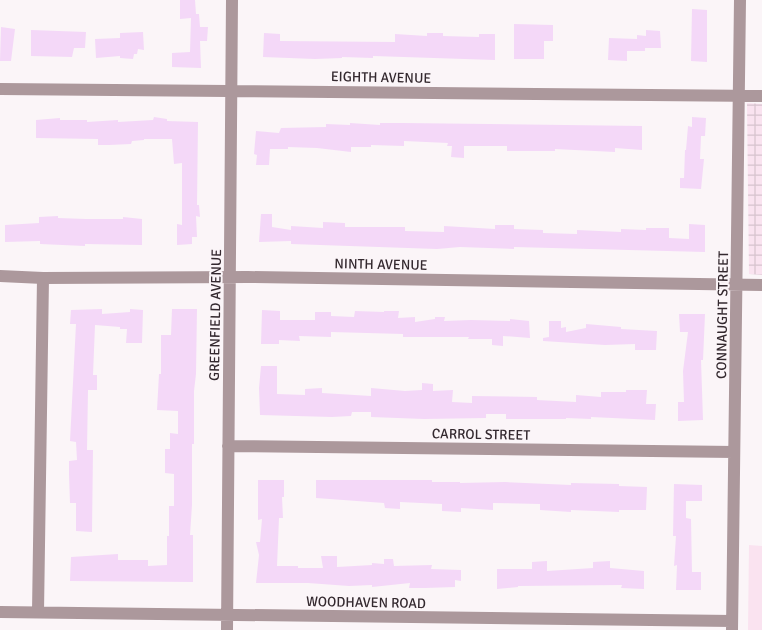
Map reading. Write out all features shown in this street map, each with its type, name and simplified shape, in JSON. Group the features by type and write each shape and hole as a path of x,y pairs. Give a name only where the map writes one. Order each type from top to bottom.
{"street":[{"name":"GREENFIELD AVENUE","path":"227,630 232,0"},
{"name":"CONNAUGHT STREET","path":"732,625 740,0"},
{"name":"EIGHTH AVENUE","path":"0,88 762,96"},
{"name":"NINTH AVENUE","path":"0,276 43,278 230,277 762,285"},
{"path":"38,612 43,278"},
{"name":"CARROL STREET","path":"228,446 734,452"},
{"name":"WOODHAVEN ROAD","path":"0,612 732,625"}],"shaded area":[{"path":"747,103 762,104 762,275 749,274"},
{"path":"749,545 762,546 762,630 748,630"}],"building":[{"path":"180,0 195,0 196,14 199,14 200,27 208,27 207,41 200,41 201,68 172,67 172,53 190,52 191,18 180,19"},
{"path":"692,9 707,10 707,62 691,61"},
{"path":"514,24 553,25 553,41 544,41 544,59 514,59"},
{"path":"1,27 15,29 11,61 0,61"},
{"path":"31,30 86,32 85,48 74,48 72,57 31,56"},
{"path":"646,30 660,31 661,48 645,48 645,51 627,51 627,61 608,60 609,38 637,39 637,35 646,36"},
{"path":"143,32 144,50 138,49 133,59 120,58 120,56 96,58 95,39 120,38 120,33"},
{"path":"264,33 280,34 280,41 395,42 395,34 427,36 427,33 443,33 443,36 479,37 479,34 495,34 495,60 373,56 373,58 342,57 315,59 263,57"},
{"path":"154,117 167,119 167,121 198,122 197,205 199,205 200,217 196,216 197,237 192,237 192,244 177,245 177,224 182,225 182,163 174,164 172,139 144,139 132,141 131,144 98,145 98,139 36,138 36,120 60,118 60,120 87,120 87,122 118,120 118,122 153,120"},
{"path":"692,117 706,118 705,136 701,136 700,159 704,159 701,189 680,188 680,178 684,178 688,126 692,127"},
{"path":"350,123 380,125 380,123 403,123 642,126 642,150 615,148 615,152 555,149 555,151 507,151 507,146 464,146 464,158 451,157 452,146 447,146 448,143 404,141 404,146 371,145 371,147 351,147 351,152 317,148 288,147 288,149 270,149 269,165 256,165 257,155 254,154 256,131 279,133 281,128 326,127 326,124 350,125"},
{"path":"261,214 272,214 272,227 291,230 291,226 323,228 323,222 345,223 345,227 405,227 405,231 444,232 444,226 495,229 495,225 514,225 514,229 543,230 543,233 577,234 577,230 621,232 621,229 646,230 646,228 669,228 669,238 689,239 689,224 705,225 705,252 514,247 514,249 460,247 437,249 291,244 291,241 259,242"},
{"path":"58,216 58,218 86,219 123,219 123,217 142,219 142,245 85,244 85,246 40,244 40,241 5,242 5,225 39,223 39,217"},
{"path":"102,309 102,314 130,312 130,309 143,310 142,343 126,343 127,329 95,325 93,375 97,375 97,390 88,390 87,450 93,450 92,532 76,531 76,503 70,503 69,474 69,461 77,460 76,442 70,441 76,324 70,324 71,310"},
{"path":"172,309 197,309 190,535 193,535 193,582 70,581 71,557 118,554 118,560 148,560 148,566 167,565 169,506 174,506 174,474 165,473 165,449 170,449 170,433 178,434 178,411 157,410 159,374 161,374 161,335 171,335"},
{"path":"262,310 280,311 280,320 315,320 315,312 331,312 331,316 354,317 355,311 399,311 398,318 415,317 415,322 435,319 435,317 445,317 444,321 510,321 510,319 529,321 530,338 503,336 503,346 492,345 492,339 468,339 469,337 403,337 403,334 331,332 331,337 299,336 300,341 279,340 279,344 261,344"},
{"path":"679,314 705,314 703,360 701,360 703,420 678,421 678,402 684,402 683,371 688,332 680,332"},
{"path":"549,321 561,321 561,328 566,327 566,332 586,328 586,324 621,327 621,329 657,331 656,350 635,350 635,344 605,345 543,341 543,338 549,337"},
{"path":"261,366 277,366 277,394 305,395 305,389 322,388 322,393 371,396 371,388 405,391 422,390 422,383 433,384 433,391 453,390 452,402 472,403 472,396 537,397 537,400 576,402 576,395 601,397 601,392 647,390 646,404 656,404 655,420 591,417 591,419 506,419 506,414 486,414 486,418 424,419 371,417 371,412 352,412 351,416 332,417 260,415 259,388"},
{"path":"258,480 284,480 284,497 282,497 283,518 279,518 277,566 323,568 321,556 337,556 337,567 372,565 372,563 384,564 384,559 393,559 394,566 432,565 431,569 461,570 461,581 455,580 455,587 425,588 409,588 410,583 372,587 372,585 256,583 259,555 256,542 260,542 262,519 258,520"},
{"path":"316,480 432,480 432,482 505,482 571,485 571,483 619,484 619,486 647,487 646,510 619,510 619,512 571,510 571,512 540,510 540,504 493,503 493,510 461,508 461,512 442,511 442,504 400,502 400,509 385,508 384,503 316,498"},
{"path":"674,484 702,485 702,501 686,501 686,518 691,519 692,572 701,572 701,590 676,590 677,565 674,566 676,536 673,536"},
{"path":"547,561 547,571 593,568 593,562 610,561 610,568 644,571 644,589 621,588 622,585 518,586 497,589 497,569 532,569 532,562"}]}
